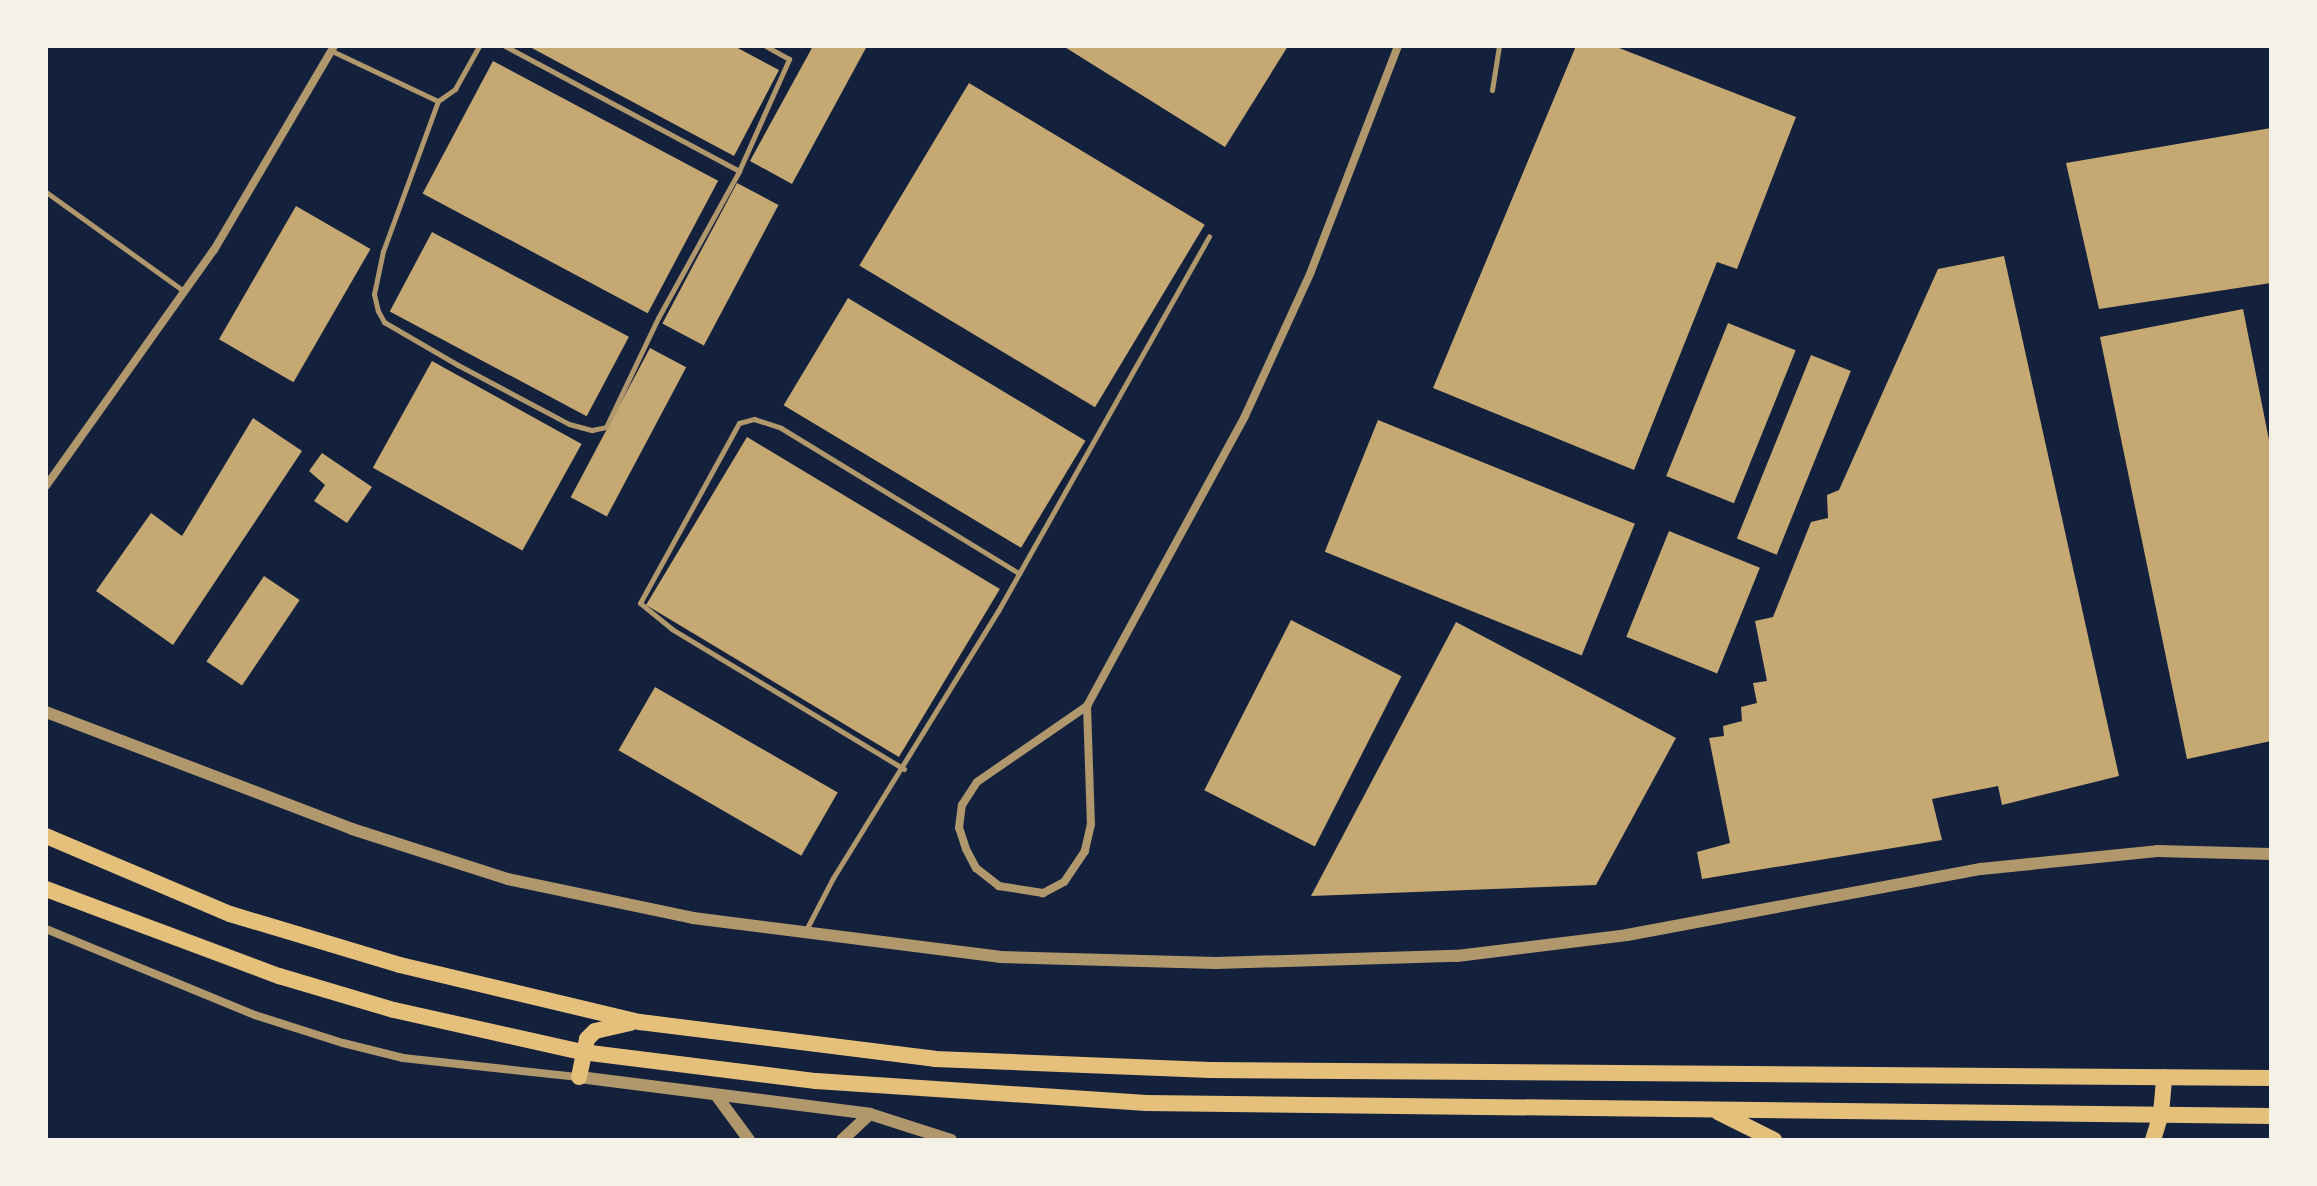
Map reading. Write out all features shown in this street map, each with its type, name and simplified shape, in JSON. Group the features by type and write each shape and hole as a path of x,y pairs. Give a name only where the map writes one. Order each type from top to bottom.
{"main road":[{"path":"46,836 230,914 400,965 640,1022 935,1059 1210,1070 2271,1078"},
{"path":"46,889 279,976 394,1010 582,1052 816,1081 1146,1103 2271,1116"},
{"path":"579,1077 582,1052 595,1031 640,1022"},
{"path":"2153,1140 2161,1114 2164,1077"},
{"path":"1713,1109 1774,1140"}],"street":[{"path":"1087,706 1091,824 1085,851 1064,882 1043,893 999,886 976,868 966,849 959,828 962,805 977,782 1087,706 1245,416 1310,274 1398,46"},
{"path":"46,486 184,291 332,48"},
{"path":"46,712 338,824 508,879 693,918 804,935 1000,957 1216,963 1457,956 1627,935 1981,869 2157,851 2271,854"},
{"path":"46,929 255,1015 403,1058 870,1114 951,1140"},
{"path":"716,1095 749,1140"},
{"path":"842,1140 870,1114"}],"lane":[{"path":"479,46 455,89 438,101 383,251 374,294 378,311 384,322 458,365 569,424 592,430 606,427 658,318 739,171 789,59 766,46"},
{"path":"505,46 739,171"},
{"path":"517,53 521,46"},
{"path":"1492,90 1499,46"},
{"path":"332,48 438,101"},
{"path":"46,192 184,291"},
{"path":"804,935 833,878 904,769 1019,573 1209,236"},
{"path":"904,769 672,629 640,603 739,423 754,419 781,428 1019,573"}],"building":[{"path":"528,46 734,46 779,70 734,156"},
{"path":"813,46 867,46 792,184 750,161"},
{"path":"1063,46 1288,46 1225,147"},
{"path":"1576,46 1614,46 1796,117 1737,269 1717,262 1634,470 1433,388"},
{"path":"493,61 718,181 648,313 423,193"},
{"path":"969,83 1205,225 1095,407 859,266"},
{"path":"2271,128 2271,283 2099,309 2066,163"},
{"path":"737,183 778,205 704,345 662,323"},
{"path":"296,206 370,249 293,382 219,339"},
{"path":"432,232 629,337 587,416 390,311"},
{"path":"2004,256 2119,776 2002,805 1998,786 1932,799 1942,840 1702,879 1697,852 1730,843 1709,738 1724,736 1723,726 1742,721 1741,707 1757,703 1753,683 1767,681 1755,621 1773,617 1811,522 1828,518 1827,495 1839,490 1938,269"},
{"path":"848,298 1085,441 1021,548 784,405"},
{"path":"2243,309 2271,450 2271,741 2187,759 2100,337"},
{"path":"1728,323 1796,350 1734,503 1666,476"},
{"path":"650,348 686,367 607,516 571,497"},
{"path":"1811,355 1851,371 1777,555 1737,539"},
{"path":"432,361 582,444 522,551 373,468"},
{"path":"253,418 302,451 173,645 96,591 151,513 182,536"},
{"path":"1378,420 1635,524 1582,655 1325,552"},
{"path":"747,437 1000,589 899,757 646,605"},
{"path":"322,453 372,487 347,523 314,501 325,485 309,471"},
{"path":"1669,531 1760,568 1717,673 1626,637"},
{"path":"264,576 300,600 242,685 206,661"},
{"path":"1291,620 1401,676 1315,846 1204,790"},
{"path":"1456,622 1676,738 1596,885 1311,896"},
{"path":"655,687 838,792 801,856 618,750"}]}
